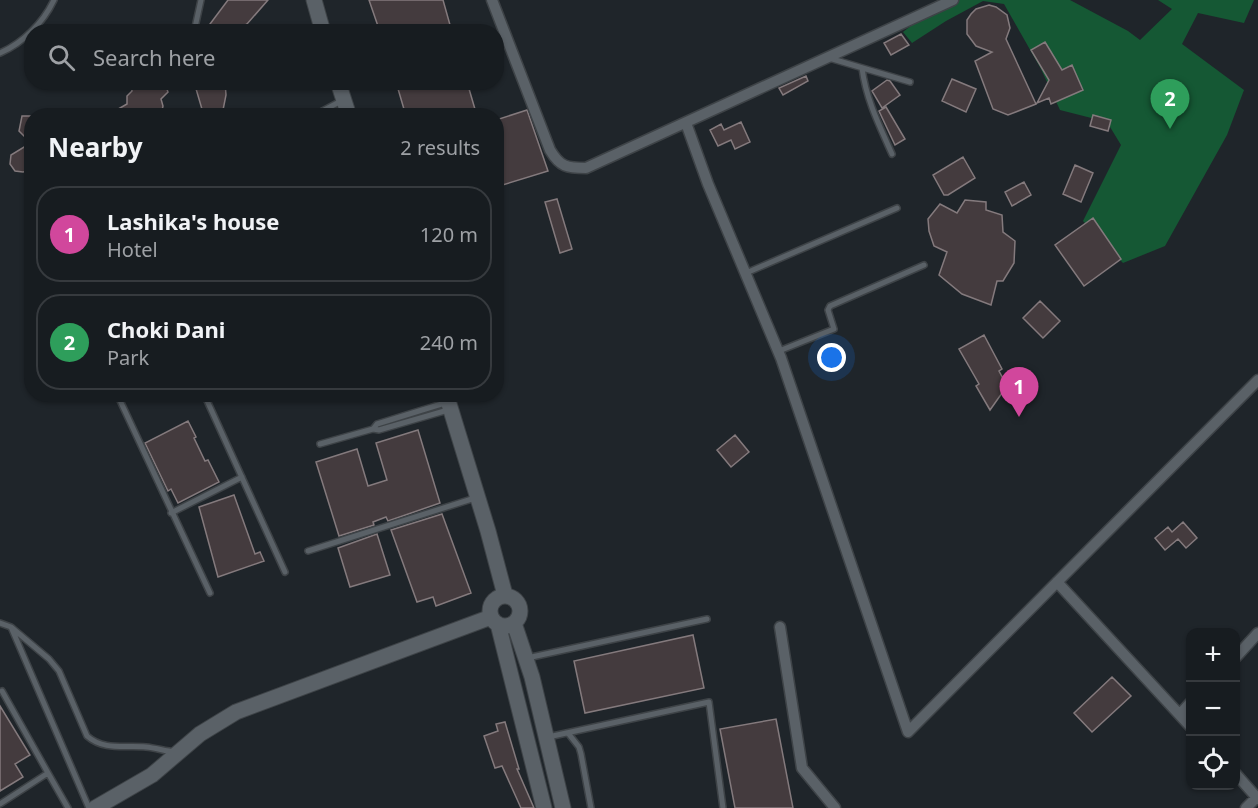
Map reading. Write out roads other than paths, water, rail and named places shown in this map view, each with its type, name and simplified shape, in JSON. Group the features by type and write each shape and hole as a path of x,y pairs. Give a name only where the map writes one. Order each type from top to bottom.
{"street":[{"path":"314,0 321,24"},
{"path":"492,0 501,24"},
{"path":"504,31 550,150 556,160 569,168 586,168 953,0"},
{"path":"341,90 346,108"},
{"path":"686,123 708,184 778,351 908,732 1258,380"},
{"path":"448,402 488,531 505,596"},
{"path":"1058,582 1186,721"},
{"path":"95,808 152,775 200,734 236,712 494,621 507,626 514,623 519,617 520,607 514,598 505,596 496,599 490,607 494,621 544,808"},
{"path":"514,623 526,658 563,808"},
{"path":"780,627 802,768 835,808"},
{"path":"1240,653 1258,633"},
{"path":"1180,714 1186,708"},
{"path":"1240,779 1257,798 1246,808"}],"lane":[{"path":"36,24 54,0"},
{"path":"196,24 201,0"},
{"path":"0,53 16,46 24,39"},
{"path":"827,58 910,82"},
{"path":"862,68 871,108 892,154"},
{"path":"328,108 344,100"},
{"path":"746,273 897,208"},
{"path":"778,351 834,329 828,310 830,306 924,265"},
{"path":"121,402 210,593"},
{"path":"208,402 285,572"},
{"path":"320,444 373,429 379,430 448,402"},
{"path":"171,513 242,477"},
{"path":"308,551 476,497"},
{"path":"526,658 707,619"},
{"path":"0,623 11,627 49,659 59,671 87,736 94,742 106,746 145,747 179,753"},
{"path":"11,627 89,808"},
{"path":"2,691 68,808"},
{"path":"546,738 710,702 723,808"},
{"path":"568,733 582,754 591,808"},
{"path":"0,804 48,773"}],"place":[{"name":"Choki Dani","path":"1170,129"},
{"name":"Lashika's house","path":"1019,417"}]}
